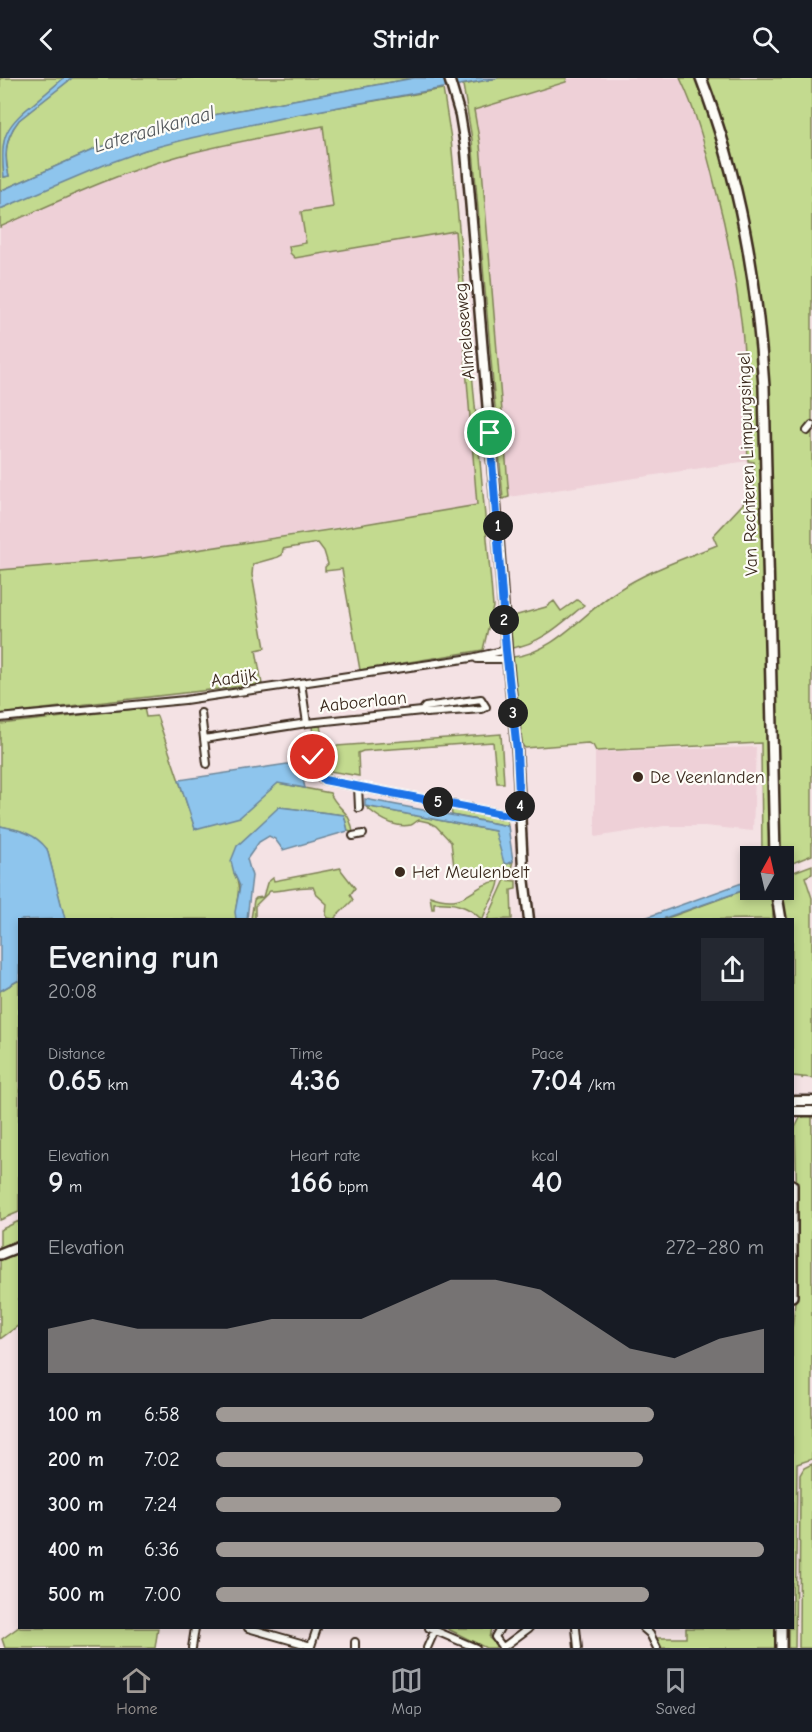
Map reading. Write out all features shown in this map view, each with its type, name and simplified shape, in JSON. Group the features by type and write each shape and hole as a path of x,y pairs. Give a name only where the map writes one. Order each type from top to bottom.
{"main road":[{"name":"Van Rechteren Limpurgsingel","path":"701,78 738,194 754,275 761,334 775,846"},
{"path":"775,918 776,900"},
{"path":"778,900 781,918"},
{"path":"0,1254 18,1247"},
{"path":"781,1648 782,1629"}],"street":[{"name":"Almeloseweg","path":"449,78 463,127 466,152 507,655 517,751 523,868 529,918"},
{"name":"Aadijk","path":"0,718 185,700 471,658 507,655"},
{"name":"Aaboerlaan","path":"301,683 307,723"},
{"name":"Aaboerlaan","path":"204,739 307,723 422,711 426,713 485,709 486,707 481,699 425,707 422,711"},
{"path":"201,713 207,764"},
{"path":"313,757 314,770 324,780 520,816"},
{"path":"358,786 358,808"},
{"path":"353,836 363,834"},
{"path":"794,1101 812,1101"},
{"path":"794,1111 812,1111"},
{"path":"192,1648 195,1629"},
{"path":"251,1629 311,1647 317,1629"},
{"path":"427,1648 436,1629 476,1648"},
{"path":"499,1629 495,1637 503,1648 527,1629"},
{"path":"576,1629 578,1648"},
{"path":"645,1629 657,1648"}],"shaded area":[{"path":"567,78 680,78 693,106 707,151 730,245 745,363 748,461 509,497 480,144 474,110 566,82"},
{"path":"323,126 333,208 295,258 455,231 477,505 143,558 0,570 0,227 105,180 177,156"},
{"path":"756,747 753,831 705,826 664,826 595,837 595,752"}],"green space":[{"path":"0,78 64,78 15,120 10,128 4,144 4,177 9,176 6,160 7,146 14,127 19,120 72,78 414,78 223,113 163,127 95,149 0,191"},
{"path":"498,78 567,78 566,82 474,110 480,144 509,497 503,499 472,139 463,85"},
{"path":"680,78 696,78 718,142 735,207 752,305 761,418 771,846 762,846 761,743 596,751 593,745 588,743 525,748 521,744 516,707 513,657 528,654 555,640 604,600 640,577 717,545 713,536 754,492 754,462 748,461 745,373 739,302 722,216 704,142"},
{"path":"705,78 812,78 812,420 803,430 809,435 812,432 812,855 794,862 794,846 780,846 765,343 748,224 734,167"},
{"path":"443,89 451,139 493,607 483,650 360,670 342,569 325,571 328,564 324,551 318,543 283,549 282,555 278,557 253,564 252,575 265,648 256,650 262,684 0,714 0,570 143,558 477,505 455,231 295,258 290,253 289,246 306,243 301,212 333,207 323,126 215,147 156,163 88,188 0,227 0,209 110,162 184,139 294,115"},
{"path":"577,600 584,605 559,625 532,642 512,648 510,617 546,607 554,601 561,611"},
{"path":"144,708 146,717 157,716 195,828 263,795 278,783 330,793 347,815 353,833 348,831 344,815 279,807 234,873 238,885 236,918 64,918 47,849 21,831 0,826 0,724"},
{"path":"320,724 323,747 501,734 504,783 497,783 493,742 363,751 358,753 359,776 330,771 329,776 319,767 315,754 312,725"},
{"path":"365,806 495,831 510,863 513,861 511,869 479,873 454,867 451,842 436,826 419,820 411,825 398,825 380,817"},
{"path":"451,807 507,819 508,826 452,815"},
{"path":"812,865 812,874 805,877 812,898 812,1078 803,1077 802,1079 802,1077 794,1076 794,918 783,918 782,900 794,900 794,872"},
{"path":"341,868 355,888 350,895 353,900 335,918 328,918 327,904 316,894 313,887 307,887 270,891 255,906 255,918 251,918 254,900 263,897 267,883 273,878 274,881"},
{"path":"505,880 516,881 516,889 511,890 512,918 488,918"},
{"path":"499,881 483,918 464,907 453,904 434,903 434,909 432,909 430,896 453,900 468,895 489,883"},
{"path":"740,892 740,900 772,900 773,918 668,918"},
{"path":"18,981 18,1212 0,1220 0,991"},
{"path":"812,1113 812,1459 797,1464 795,1648 788,1648 788,1629 794,1629 794,1312 798,1243 795,1128 800,1118"},
{"path":"18,1221 18,1241 0,1249 0,1230"},
{"path":"18,1250 18,1326 0,1339 0,1259"},
{"path":"812,1464 812,1648 799,1648 800,1475 804,1468"},
{"path":"18,1628 158,1629 155,1648 5,1648 2,1639"},
{"path":"448,1629 491,1629 489,1638 497,1645 495,1648 486,1648"},
{"path":"686,1629 777,1629 777,1648 660,1648 657,1638 686,1638"}],"water":[{"path":"64,78 72,78 14,126 6,146 9,176 4,177 3,144 9,128 22,113"},
{"path":"414,78 498,78 295,115 145,150 0,209 0,191 95,149 163,127 223,113"},
{"path":"294,763 300,766 305,788 278,783 240,817 195,829 179,780"},
{"path":"365,799 508,826 513,861 508,864 504,863 495,831 365,806"},
{"path":"279,807 344,815 348,831 283,850 275,839 269,836 259,842 247,859 252,876 247,918 236,918 235,912 240,886 231,861 237,846"},
{"path":"0,826 32,836 47,849 65,918 18,918 18,981 0,991"},
{"path":"740,884 740,892 665,918 645,918"}],"place":[{"name":"De Veenlanden","path":"638,777"},
{"name":"Het Meulenbelt","path":"400,872"}],"route":[{"path":"313,757 314,770 324,780 520,816 517,751 506,650 490,433"}],"water label":[{"name":"Lateraalkanaal","path":"154,129"}]}
